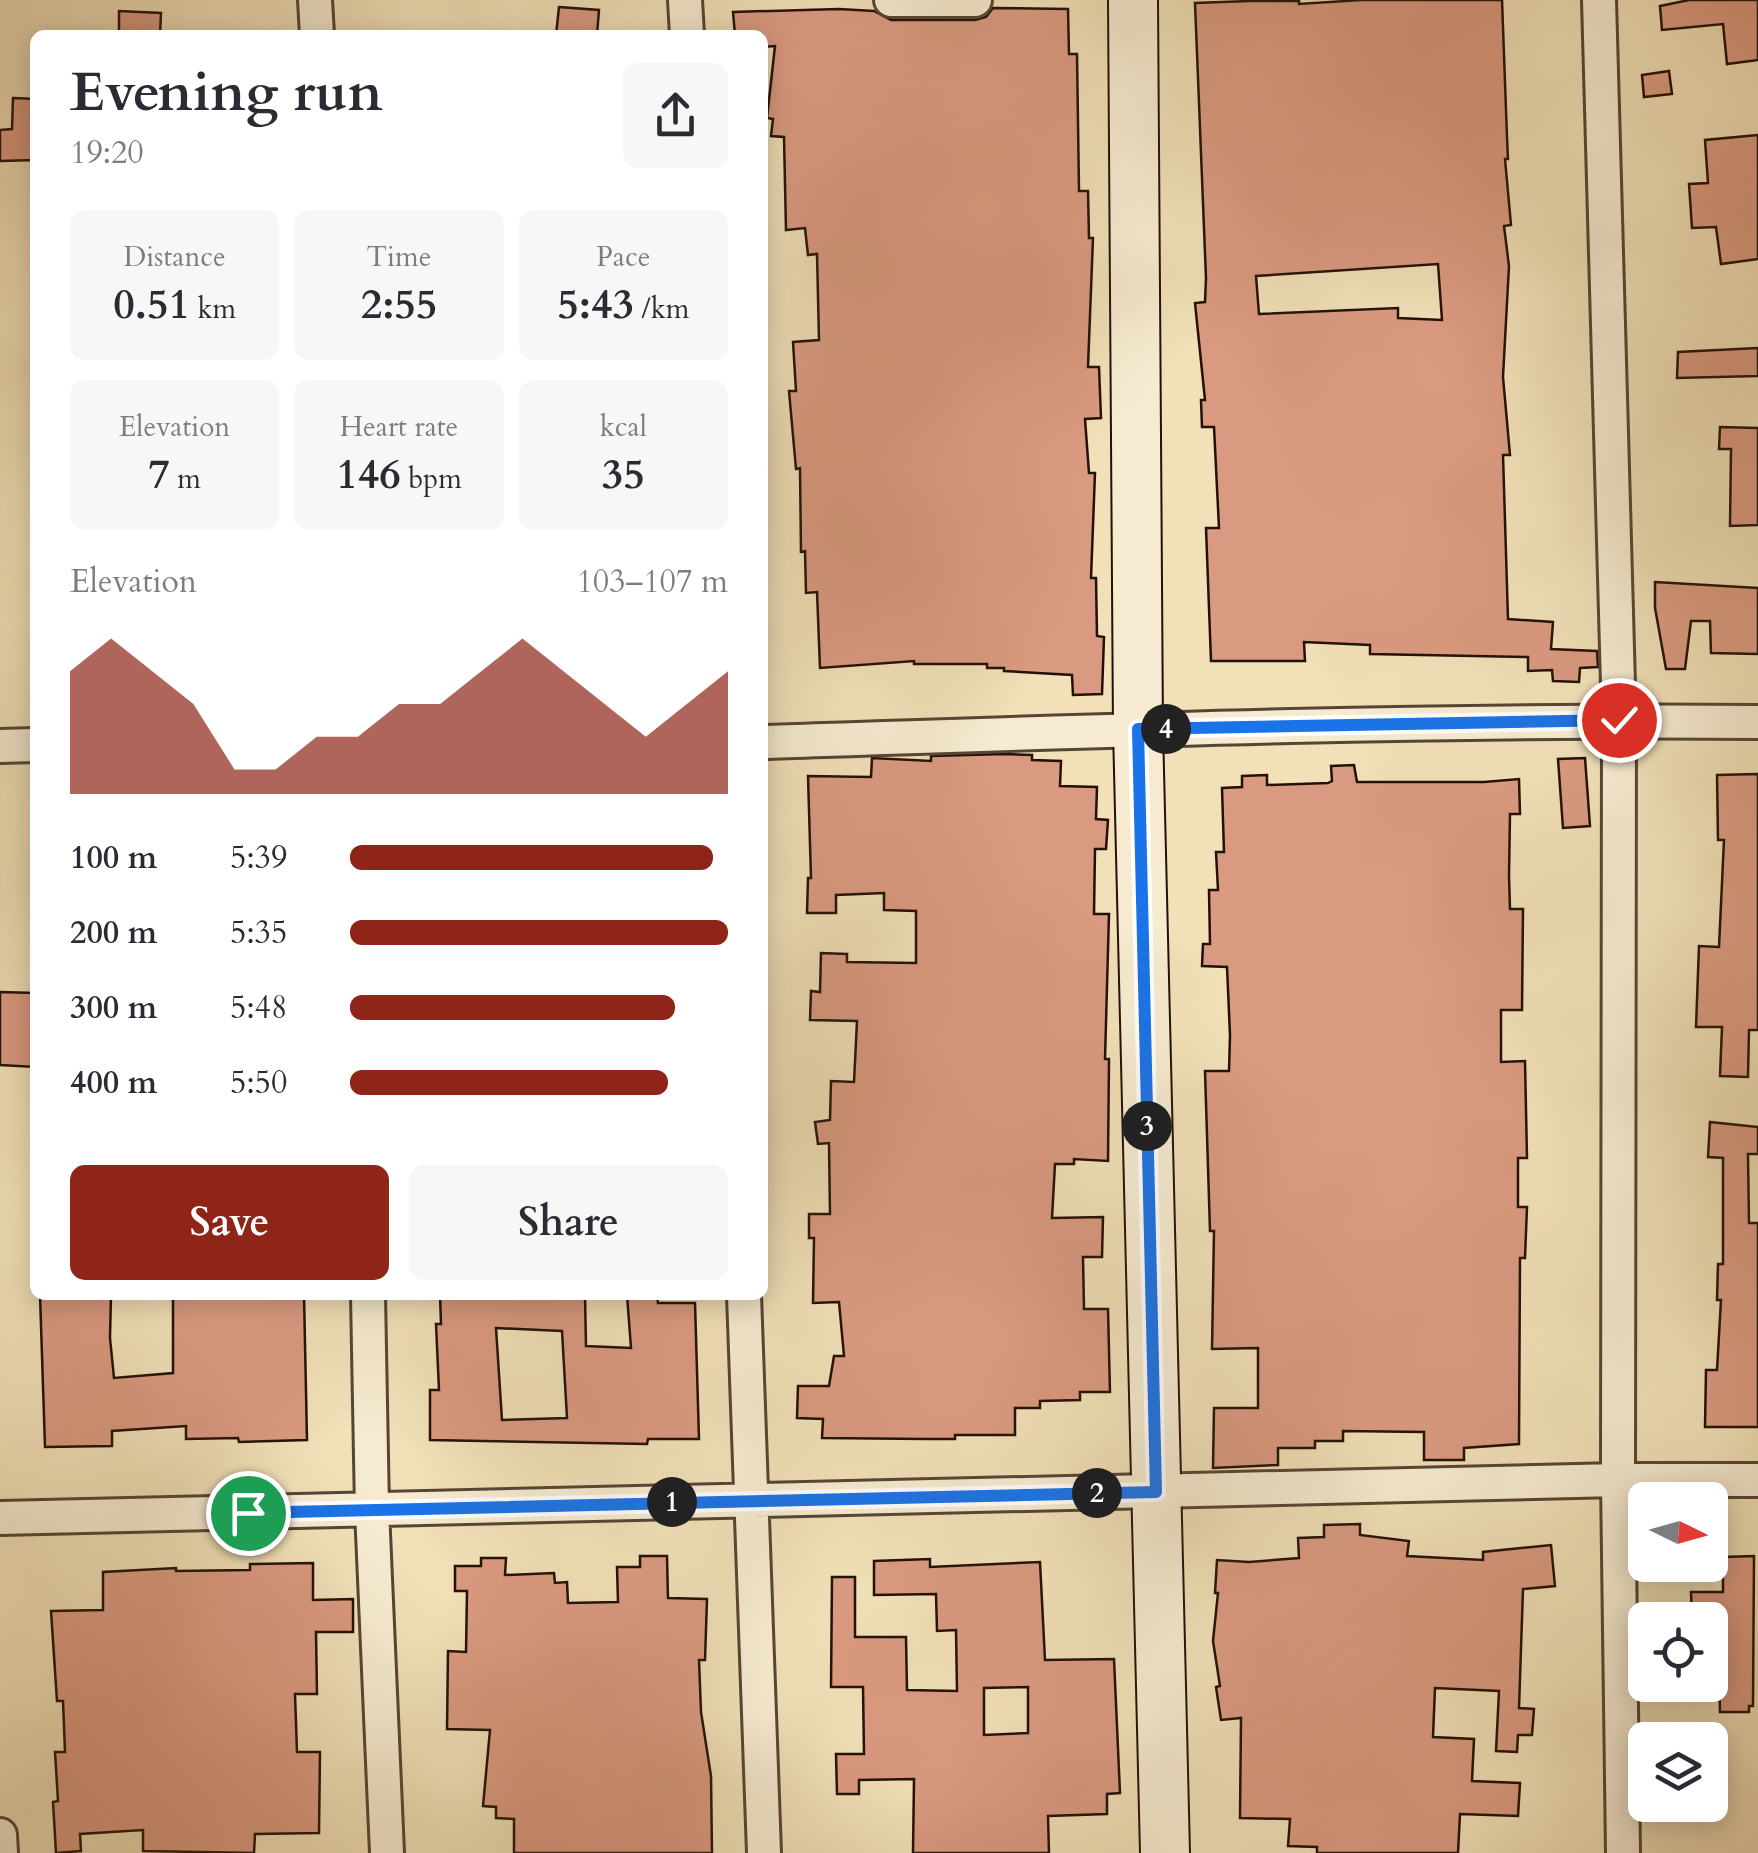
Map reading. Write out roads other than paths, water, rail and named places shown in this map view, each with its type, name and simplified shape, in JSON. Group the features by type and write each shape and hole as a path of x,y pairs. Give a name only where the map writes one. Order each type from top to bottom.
{"main road":[{"path":"1134,0 1138,729 1165,1853"}],"street":[{"path":"315,0 317,30"},
{"path":"685,0 688,30"},
{"path":"891,0 974,0"},
{"path":"1599,0 1619,720 1618,1480 1623,1853"},
{"path":"768,742 1138,729 1619,720 1758,722"},
{"path":"0,746 30,745"},
{"path":"368,1300 372,1510 387,1853"},
{"path":"744,1300 764,1853"},
{"path":"0,1518 1618,1480 1758,1480"},
{"path":"0,1834 1,1853"}]}
